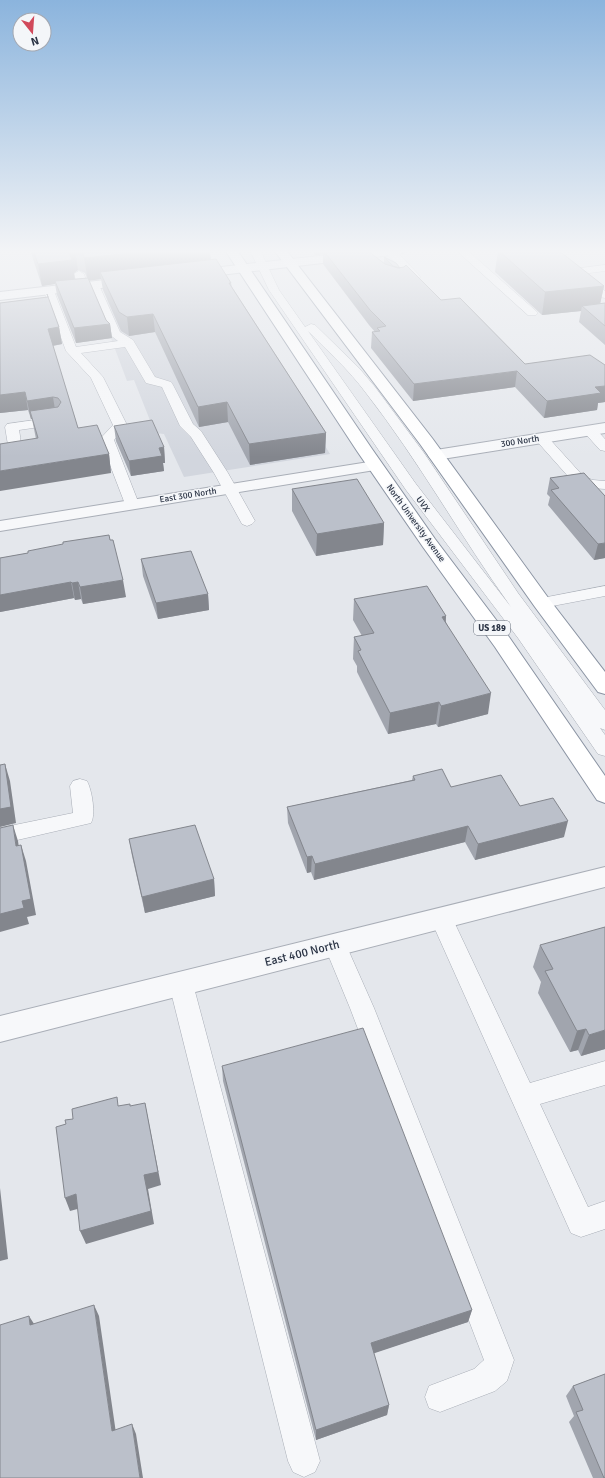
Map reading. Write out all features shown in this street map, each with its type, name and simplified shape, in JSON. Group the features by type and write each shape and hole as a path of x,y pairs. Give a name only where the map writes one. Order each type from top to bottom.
{"highway":[{"name":"North University Avenue","path":"278,319 376,466 502,642 605,794"},
{"path":"333,319 436,455 542,603 605,687"}],"street":[{"name":"300 North","path":"436,455 605,428"},
{"name":"East 300 North","path":"0,526 376,466"},
{"name":"East 400 North","path":"0,1029 605,877"}],"lane":[{"path":"60,319 72,351 97,377 120,425 107,439 132,504"},
{"path":"107,319 115,334 129,343 150,380 167,385 187,426 196,434 231,488 247,521"},
{"name":"UVX","path":"294,319 434,520 515,622 605,749"},
{"name":"UVX","path":"304,319 359,376 420,456 512,596 605,724"},
{"path":"72,351 129,343"},
{"path":"0,457 11,454 15,445 12,427 56,421"},
{"path":"589,430 605,447"},
{"path":"541,438 579,480 592,484 605,485"},
{"path":"542,603 605,591"},
{"path":"0,836 84,818 80,786"},
{"path":"441,918 581,1223 605,1215"},
{"path":"335,945 362,1008 499,1360 496,1370 484,1380 440,1397"},
{"path":"182,984 304,1461"},
{"path":"524,1097 605,1073"}],"shaded area":[{"path":"104,319 249,319 330,454 184,477 164,434 155,433 134,380 127,381"}],"building":[{"path":"0,319 56,319 59,327 48,329 78,428 97,425 109,454 0,471 0,444 38,438 30,411 58,407 61,402 58,398 53,397 27,401 25,392 0,395"},
{"path":"70,319 106,319 110,324 74,328"},
{"path":"155,319 252,319 326,433 249,444 227,402 198,407"},
{"path":"379,319 481,319 525,364 590,355 605,365 605,386 595,387 601,393 547,401 517,371 414,384 372,332 380,331 377,328 386,326"},
{"path":"597,319 605,319 605,326"},
{"path":"152,420 164,447 159,448 162,456 129,461 114,426"},
{"path":"584,473 605,496 605,543 598,544 551,490 559,488 550,478"},
{"path":"357,479 384,523 317,534 292,489"},
{"path":"109,535 110,540 113,540 123,580 80,587 78,582 71,582 0,595 0,558 28,553 28,551 63,544 63,542"},
{"path":"191,551 208,594 156,603 141,559"},
{"path":"427,586 446,616 442,617 491,693 441,706 439,702 390,713 358,651 361,650 354,637 374,633 354,599"},
{"path":"5,764 11,807 0,809 0,765"},
{"path":"442,769 451,787 501,775 520,806 553,798 568,821 478,844 468,826 315,864 312,856 307,857 287,807 415,780 413,776"},
{"path":"13,825 16,846 21,845 31,899 22,901 24,908 0,914 0,828"},
{"path":"195,825 214,879 142,897 129,839"},
{"path":"605,927 605,1030 589,1035 586,1029 577,1031 545,971 553,969 540,945"},
{"path":"363,1028 472,1310 371,1343 389,1405 316,1430 222,1066"},
{"path":"117,1097 118,1106 130,1104 130,1106 145,1103 158,1172 144,1175 151,1211 80,1231 76,1194 65,1198 56,1127 66,1124 65,1120 73,1119 72,1109"},
{"path":"94,1305 112,1431 132,1424 140,1478 0,1478 0,1325 29,1316 30,1325"},
{"path":"605,1374 604,1478 576,1412 583,1410 573,1386"}]}
